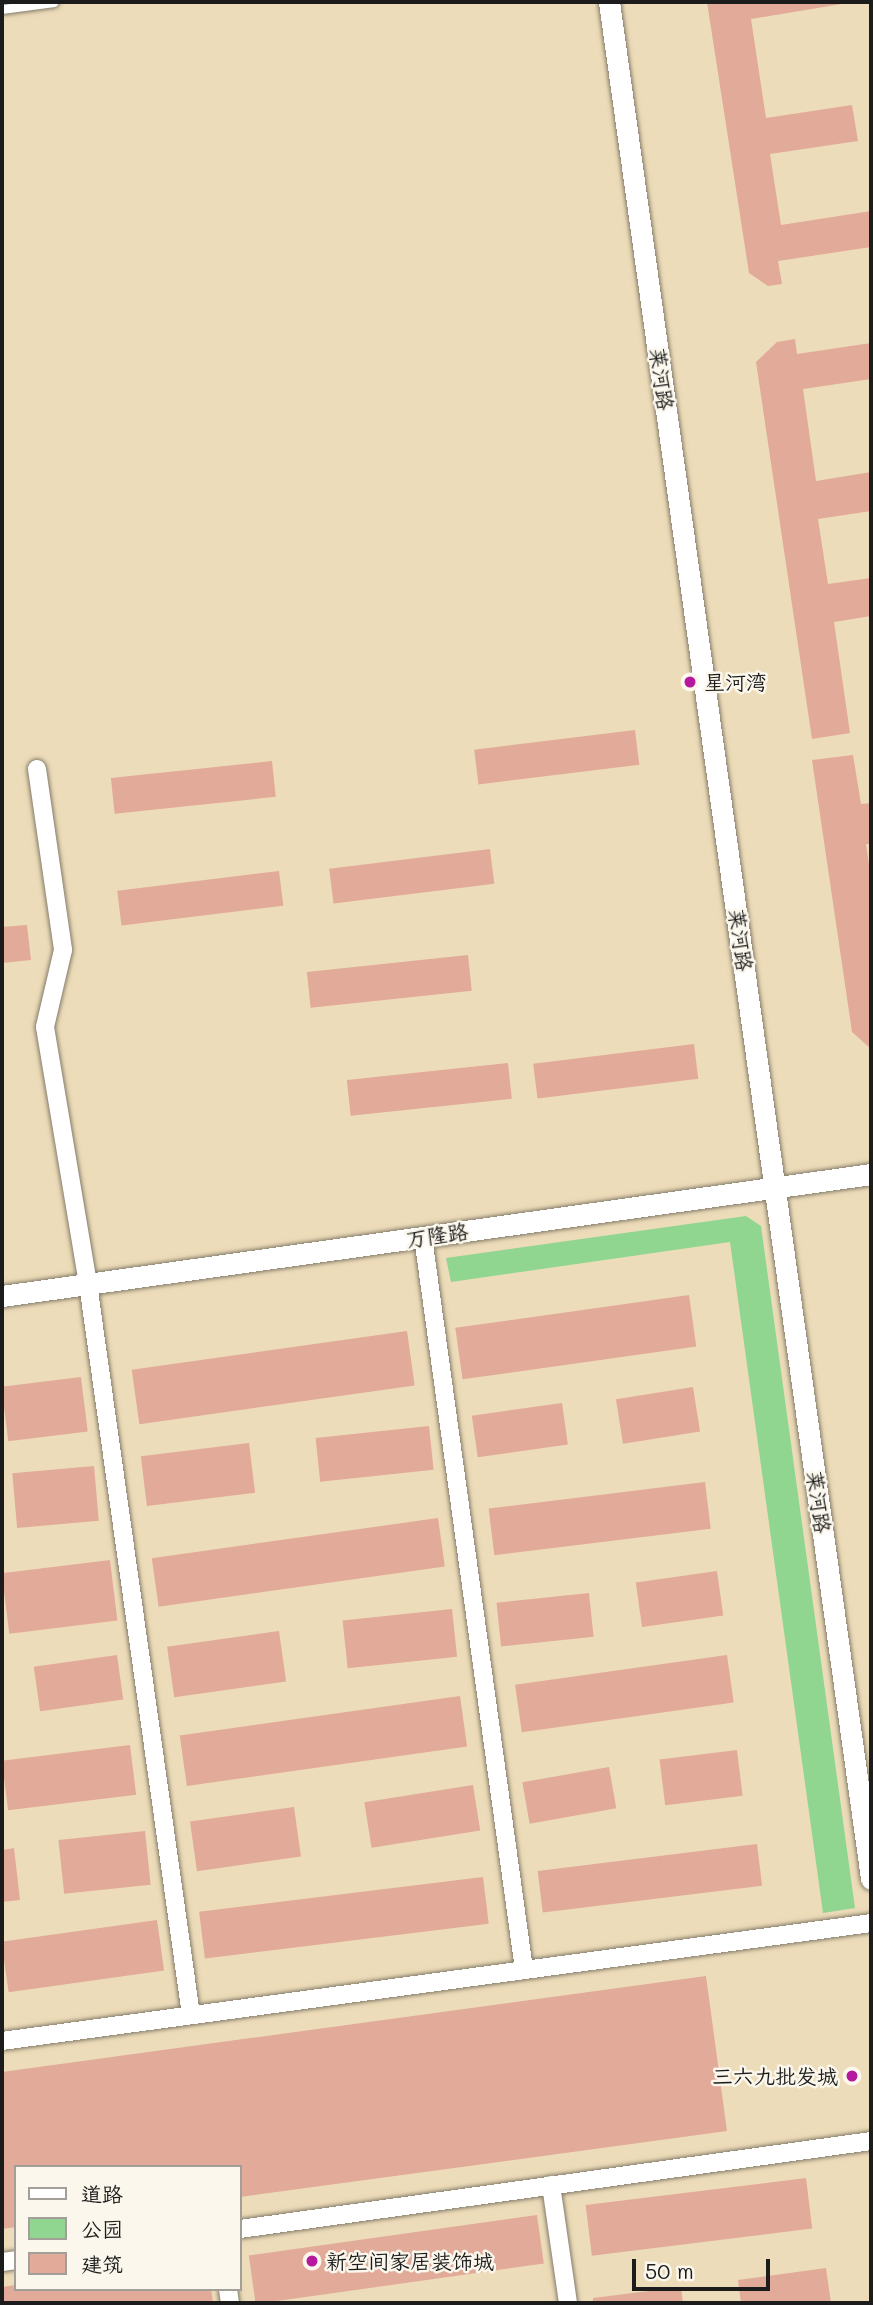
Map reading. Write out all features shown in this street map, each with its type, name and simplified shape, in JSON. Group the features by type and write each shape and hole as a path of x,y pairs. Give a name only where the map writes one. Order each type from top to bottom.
{"street":[{"name":"莱河路","path":"609,2 871,1879"},
{"path":"37,769 63,950 45,1027 88,1284 191,2015"},
{"name":"万隆路","path":"2,1296 871,1174"},
{"path":"423,1237 524,1970"},
{"path":"2,2041 871,1923"},
{"path":"242,2229 871,2141"},
{"path":"551,2185 568,2303"}],"lane":[{"path":"2,9 54,2"}],"green space":[{"path":"746,1216 761,1226 855,1908 823,1913 730,1242 451,1282 446,1258"}],"building":[{"path":"707,2 841,2 842,4 751,19 766,118 852,105 858,141 770,154 781,225 871,211 871,247 778,261 782,284 768,286 749,273"},
{"path":"795,339 797,354 871,343 871,379 803,389 816,481 871,472 871,511 818,519 828,584 871,578 871,616 834,622 850,733 812,739 756,362 777,342"},
{"path":"635,730 639,765 478,784 474,750"},
{"path":"853,755 861,804 871,803 871,844 866,844 871,878 871,1049 852,1032 812,760"},
{"path":"272,761 276,797 115,814 111,778"},
{"path":"490,849 494,884 333,903 329,869"},
{"path":"279,871 283,906 121,926 117,891"},
{"path":"27,925 31,960 2,963 2,927"},
{"path":"468,955 472,991 311,1008 307,972"},
{"path":"694,1044 698,1079 537,1098 533,1064"},
{"path":"508,1063 512,1099 351,1116 347,1080"},
{"path":"689,1295 696,1346 463,1379 455,1328"},
{"path":"407,1331 415,1385 139,1424 132,1370"},
{"path":"81,1377 88,1432 8,1441 2,1387"},
{"path":"693,1387 700,1431 623,1444 616,1399"},
{"path":"562,1403 568,1445 478,1457 472,1416"},
{"path":"429,1426 434,1470 320,1482 316,1438"},
{"path":"249,1443 255,1493 147,1506 141,1456"},
{"path":"94,1466 99,1521 17,1528 12,1473"},
{"path":"705,1482 711,1529 494,1555 489,1509"},
{"path":"438,1518 445,1567 159,1607 152,1558"},
{"path":"110,1560 117,1621 9,1634 2,1573"},
{"path":"717,1571 723,1616 642,1627 636,1582"},
{"path":"589,1593 594,1637 501,1646 497,1603"},
{"path":"452,1609 457,1657 348,1668 343,1620"},
{"path":"279,1631 286,1682 174,1697 167,1647"},
{"path":"117,1655 123,1700 40,1711 34,1667"},
{"path":"727,1655 734,1703 522,1732 515,1685"},
{"path":"460,1696 467,1747 187,1786 180,1735"},
{"path":"130,1745 136,1795 8,1810 2,1761"},
{"path":"737,1750 743,1796 665,1805 660,1760"},
{"path":"609,1767 616,1808 530,1824 522,1782"},
{"path":"473,1785 480,1830 372,1848 364,1802"},
{"path":"294,1807 301,1857 197,1871 190,1822"},
{"path":"145,1831 151,1885 64,1894 58,1840"},
{"path":"757,1844 762,1886 543,1913 538,1871"},
{"path":"14,1848 20,1900 2,1902 2,1850"},
{"path":"483,1877 489,1924 205,1959 199,1912"},
{"path":"157,1920 164,1971 9,1992 2,1942"},
{"path":"706,1976 727,2131 242,2197 242,2165 14,2165 14,2227 2,2229 2,2072"},
{"path":"806,2178 812,2229 592,2256 586,2205"},
{"path":"537,2215 544,2264 256,2303 249,2255"},
{"path":"826,2268 831,2303 741,2303 738,2280"},
{"path":"14,2285 14,2291 211,2291 213,2303 2,2303 2,2287"},
{"path":"681,2287 683,2303 593,2303 593,2298"}],"place":[{"name":"星河湾","path":"690,682"},
{"name":"三六九批发城","path":"852,2076"},
{"name":"新空间家居装饰城","path":"312,2261"}]}
